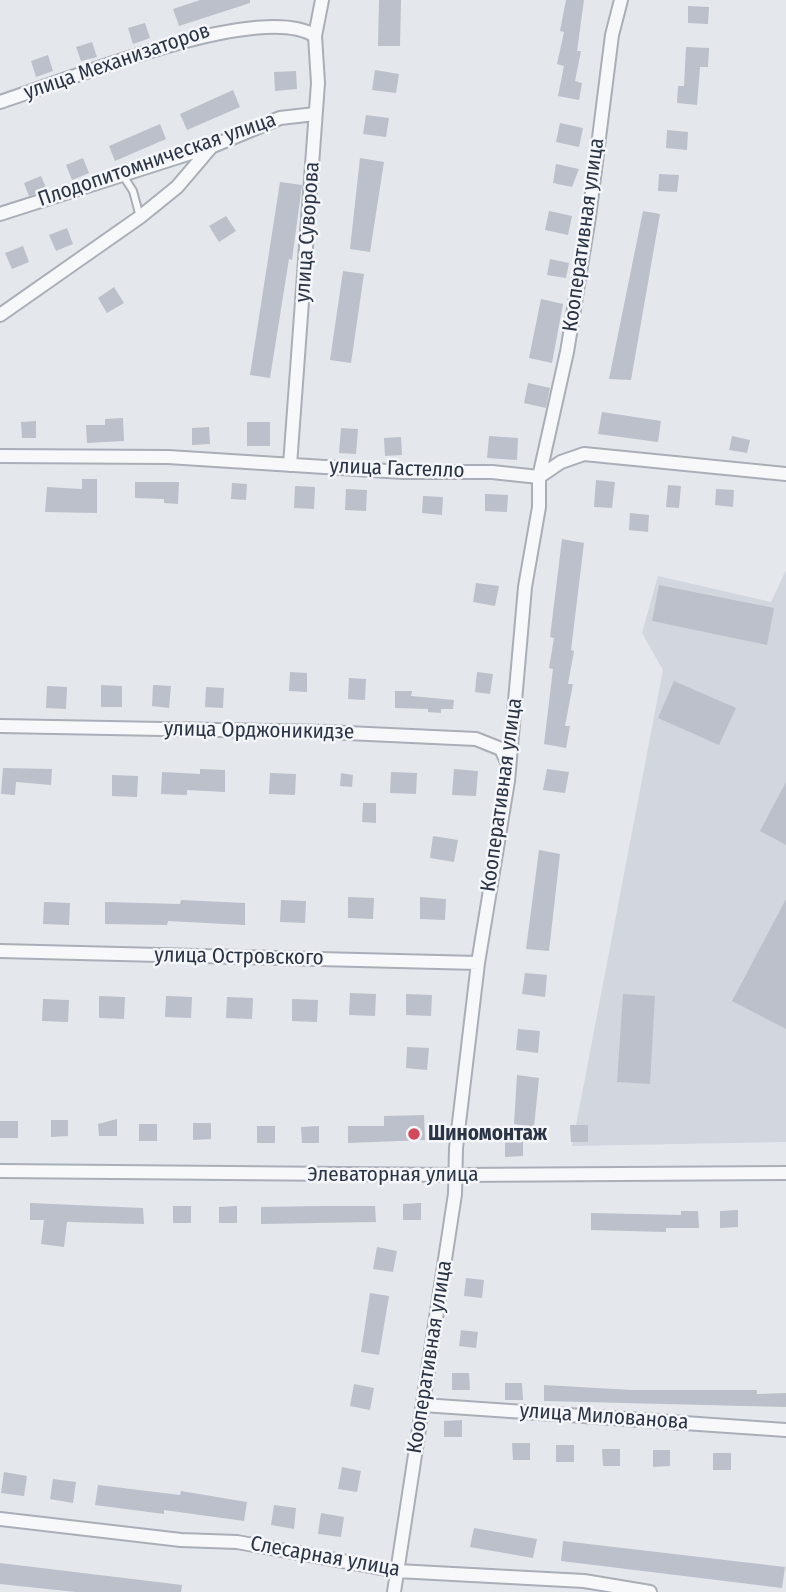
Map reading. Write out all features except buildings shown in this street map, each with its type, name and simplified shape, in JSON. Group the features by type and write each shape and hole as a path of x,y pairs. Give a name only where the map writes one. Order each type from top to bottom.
{"street":[{"name":"улица Суворова","path":"289,465 318,83 315,36 322,0"},
{"name":"Кооперативная улица","path":"394,1592 456,1175 456,1148 478,962 508,781 525,587 539,507 539,477 566,352 589,217 612,35 621,0"},
{"name":"улица Механизаторов","path":"0,102 203,30 268,21 294,23 315,36"},
{"name":"Плодопитомническая улица","path":"0,214 121,173 213,146 280,118 315,114"},
{"path":"0,314 140,217 177,187 213,146"},
{"path":"539,477 561,461 584,454 786,474"},
{"name":"улица Гастелло","path":"0,456 167,457 403,472 492,472 539,477"},
{"name":"улица Орджоникидзе","path":"0,726 326,732 476,739 501,749 508,762"},
{"name":"улица Островского","path":"0,951 478,962"},
{"name":"Элеваторная улица","path":"0,1171 456,1175 786,1173"},
{"name":"улица Милованова","path":"423,1405 786,1430"},
{"name":"Слесарная улица","path":"0,1519 181,1540 237,1542 397,1571 584,1581 650,1592"}],"lane":[{"path":"121,173 133,191 140,217"}],"shaded area":[{"path":"786,570 786,1142 572,1146 663,670 642,633 658,576 771,602"}],"place":[{"name":"Шиномонтаж","path":"414,1134"}]}
